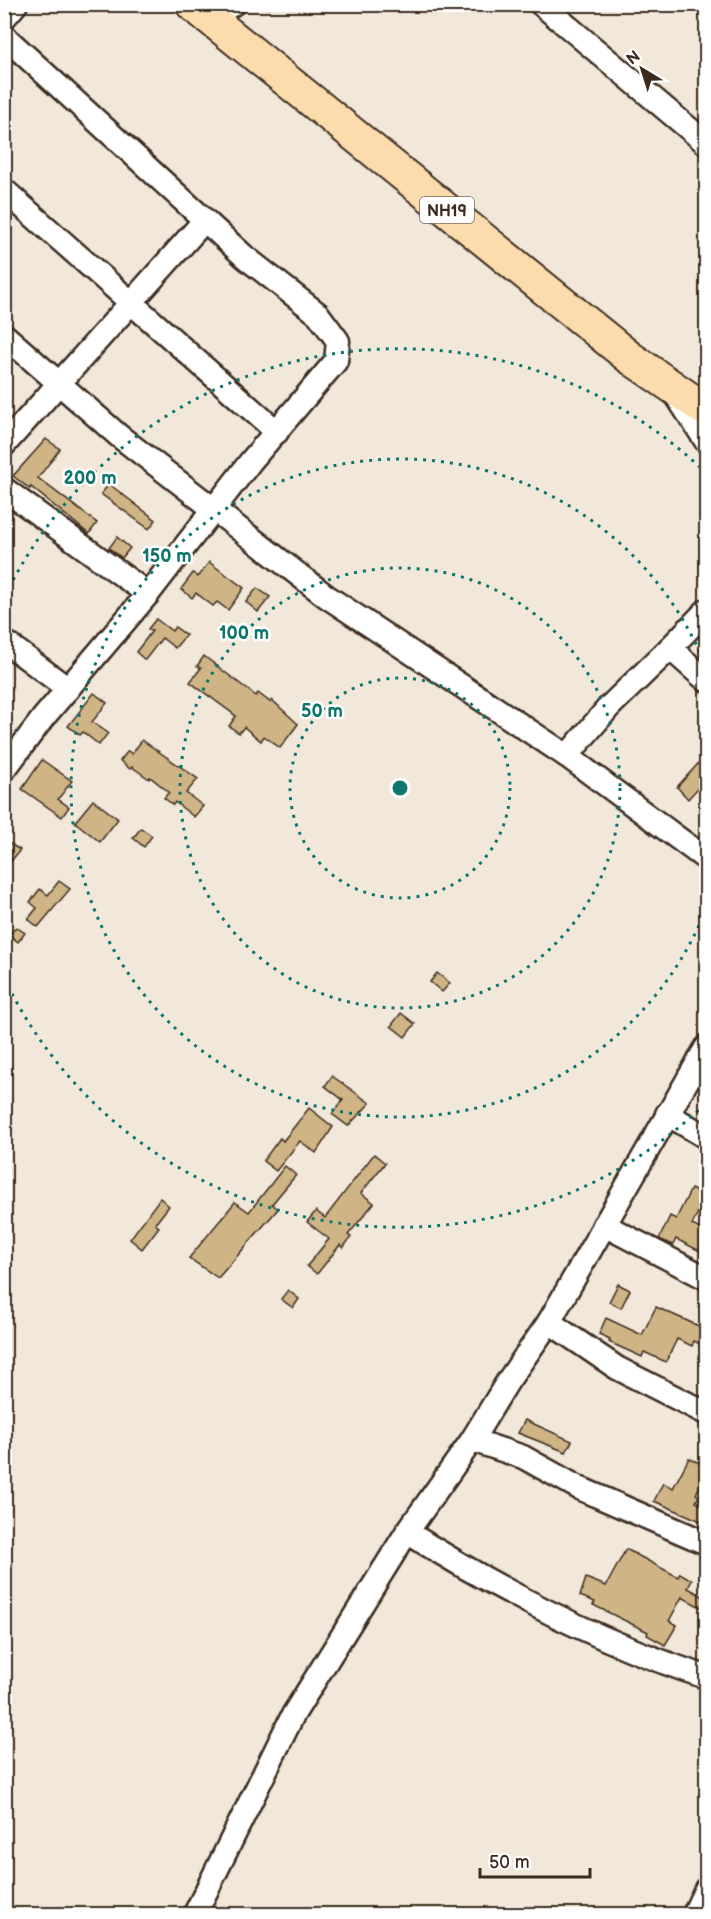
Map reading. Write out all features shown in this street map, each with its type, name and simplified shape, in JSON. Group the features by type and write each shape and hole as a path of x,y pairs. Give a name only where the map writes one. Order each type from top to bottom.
{"highway":[{"name":"NH19","path":"211,9 621,351 706,410"}],"street":[{"path":"4,18 16,4"},
{"path":"542,4 706,143"},
{"path":"4,36 204,221 245,257 318,314 338,341 336,361 212,510 148,594 4,770"},
{"path":"4,190 277,432"},
{"path":"4,445 204,221"},
{"path":"4,335 58,384 212,510 326,596 567,756 706,859"},
{"path":"671,387 706,441"},
{"path":"4,489 148,594"},
{"path":"567,756 609,707 706,611"},
{"path":"4,642 68,689"},
{"path":"670,648 706,680"},
{"path":"195,1914 293,1715 407,1532 472,1440 508,1381 549,1322 706,1048"},
{"path":"667,1114 706,1137"},
{"path":"604,1225 706,1278"},
{"path":"549,1322 617,1368 706,1413"},
{"path":"472,1440 523,1457 579,1488 706,1543"},
{"path":"407,1532 439,1552 562,1618 661,1662 706,1677"},
{"path":"694,1914 706,1889"}],"building":[{"path":"46,439 60,449 38,478 97,523 89,534 31,487 30,489 13,476"},
{"path":"109,484 156,520 149,529 101,494"},
{"path":"117,537 130,548 122,558 109,548"},
{"path":"209,562 244,588 228,610 217,602 213,606 196,593 192,598 181,589 193,573 198,577"},
{"path":"257,588 270,597 258,612 246,602"},
{"path":"156,619 172,631 175,627 186,635 175,648 162,638 145,660 136,652 152,631 148,629"},
{"path":"204,656 256,696 258,693 270,702 272,700 298,724 280,748 264,736 261,741 244,727 239,733 229,726 236,716 190,682 201,668 197,666"},
{"path":"94,693 107,703 92,722 108,733 99,745 83,732 80,735 68,726"},
{"path":"142,740 198,779 186,793 203,806 194,817 175,802 173,805 164,798 169,792 150,777 149,779 132,767 130,769 120,761 128,751 132,754"},
{"path":"706,755 706,779 688,799 677,787"},
{"path":"42,760 72,781 58,799 69,807 62,817 22,789"},
{"path":"93,800 118,819 100,842 75,822"},
{"path":"141,828 152,836 144,847 133,838"},
{"path":"4,840 20,850 4,870"},
{"path":"59,881 70,889 38,927 28,919 37,908 30,902 40,889 48,895"},
{"path":"16,927 25,933 18,942 9,935"},
{"path":"437,973 450,983 442,992 430,982"},
{"path":"401,1013 415,1024 405,1037 391,1026"},
{"path":"332,1076 370,1103 348,1126 332,1114 343,1100 325,1086"},
{"path":"309,1108 333,1127 316,1153 300,1141 276,1171 263,1161 280,1138 283,1141"},
{"path":"374,1154 385,1163 361,1193 374,1203 348,1235 351,1237 343,1248 340,1245 317,1274 307,1266 329,1239 307,1222 316,1211 325,1218"},
{"path":"285,1166 296,1175 272,1204 278,1209 218,1278 189,1258 235,1202 249,1212"},
{"path":"691,1189 706,1196 692,1225 706,1232 706,1254 676,1239 673,1245 659,1239 670,1216 676,1219"},
{"path":"160,1198 169,1206 155,1224 159,1227 142,1249 130,1239"},
{"path":"618,1284 630,1290 621,1308 609,1302"},
{"path":"288,1290 299,1299 293,1308 281,1299"},
{"path":"656,1307 701,1327 706,1332 706,1347 694,1341 692,1346 677,1339 666,1362 644,1352 642,1357 609,1342 610,1339 599,1334 606,1318 642,1335"},
{"path":"525,1420 572,1441 566,1452 518,1433"},
{"path":"689,1458 706,1466 706,1473 696,1494 699,1496 696,1502 706,1507 703,1522 654,1501 663,1483 673,1488"},
{"path":"626,1549 678,1577 680,1573 692,1580 688,1588 706,1598 706,1610 682,1597 669,1621 677,1625 665,1645 647,1635 648,1632 593,1605 595,1602 580,1596 586,1578 606,1586"}]}
